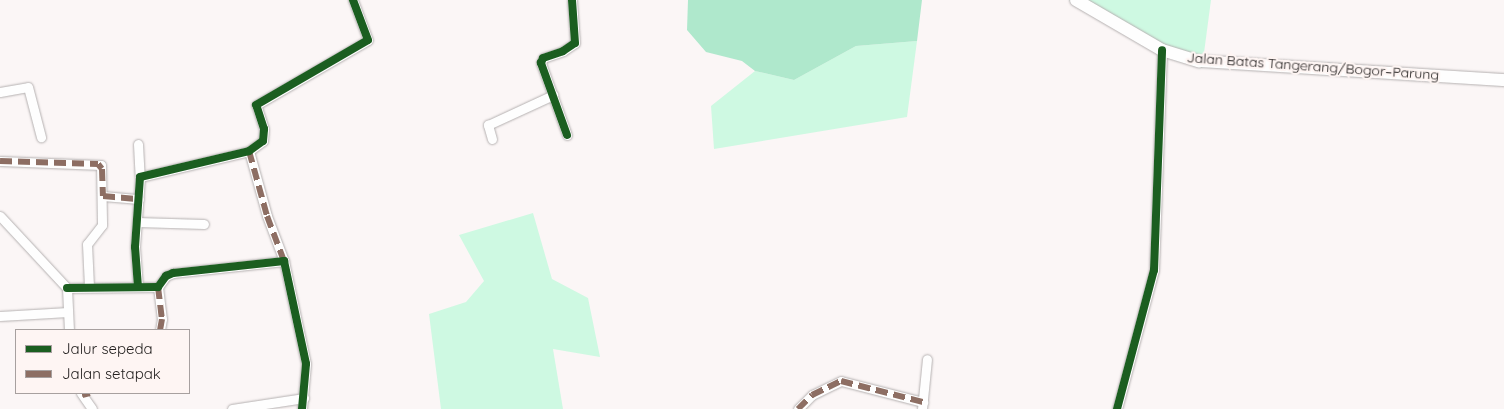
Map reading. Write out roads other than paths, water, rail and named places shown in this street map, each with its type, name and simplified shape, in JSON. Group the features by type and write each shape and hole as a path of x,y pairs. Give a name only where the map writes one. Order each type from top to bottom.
{"main road":[{"name":"Jalan Batas Tangerang/Bogor–Parung","path":"1076,0 1162,50 1199,61 1504,80"}],"street":[{"path":"140,177 249,152 265,137 256,105 367,42 368,35 353,0"},
{"path":"567,135 542,60 575,42 572,0"},
{"path":"1117,409 1154,270 1162,50"},
{"path":"0,92 28,87 41,137"},
{"path":"492,140 488,125 553,95"},
{"path":"138,144 140,177 135,247 138,287"},
{"path":"249,152 267,216 284,261 305,357 302,409"},
{"path":"0,161 98,164 102,169 102,225 87,244 89,286"},
{"path":"103,196 139,199"},
{"path":"0,217 67,288 69,329"},
{"path":"137,222 204,224"},
{"path":"160,329 162,319 158,287 166,276 173,273 284,261"},
{"path":"67,288 89,286 158,287"},
{"path":"0,316 68,312"},
{"path":"798,409 812,395 841,381 922,405 927,359"},
{"path":"84,394 92,409"},
{"path":"232,409 304,398"}]}
